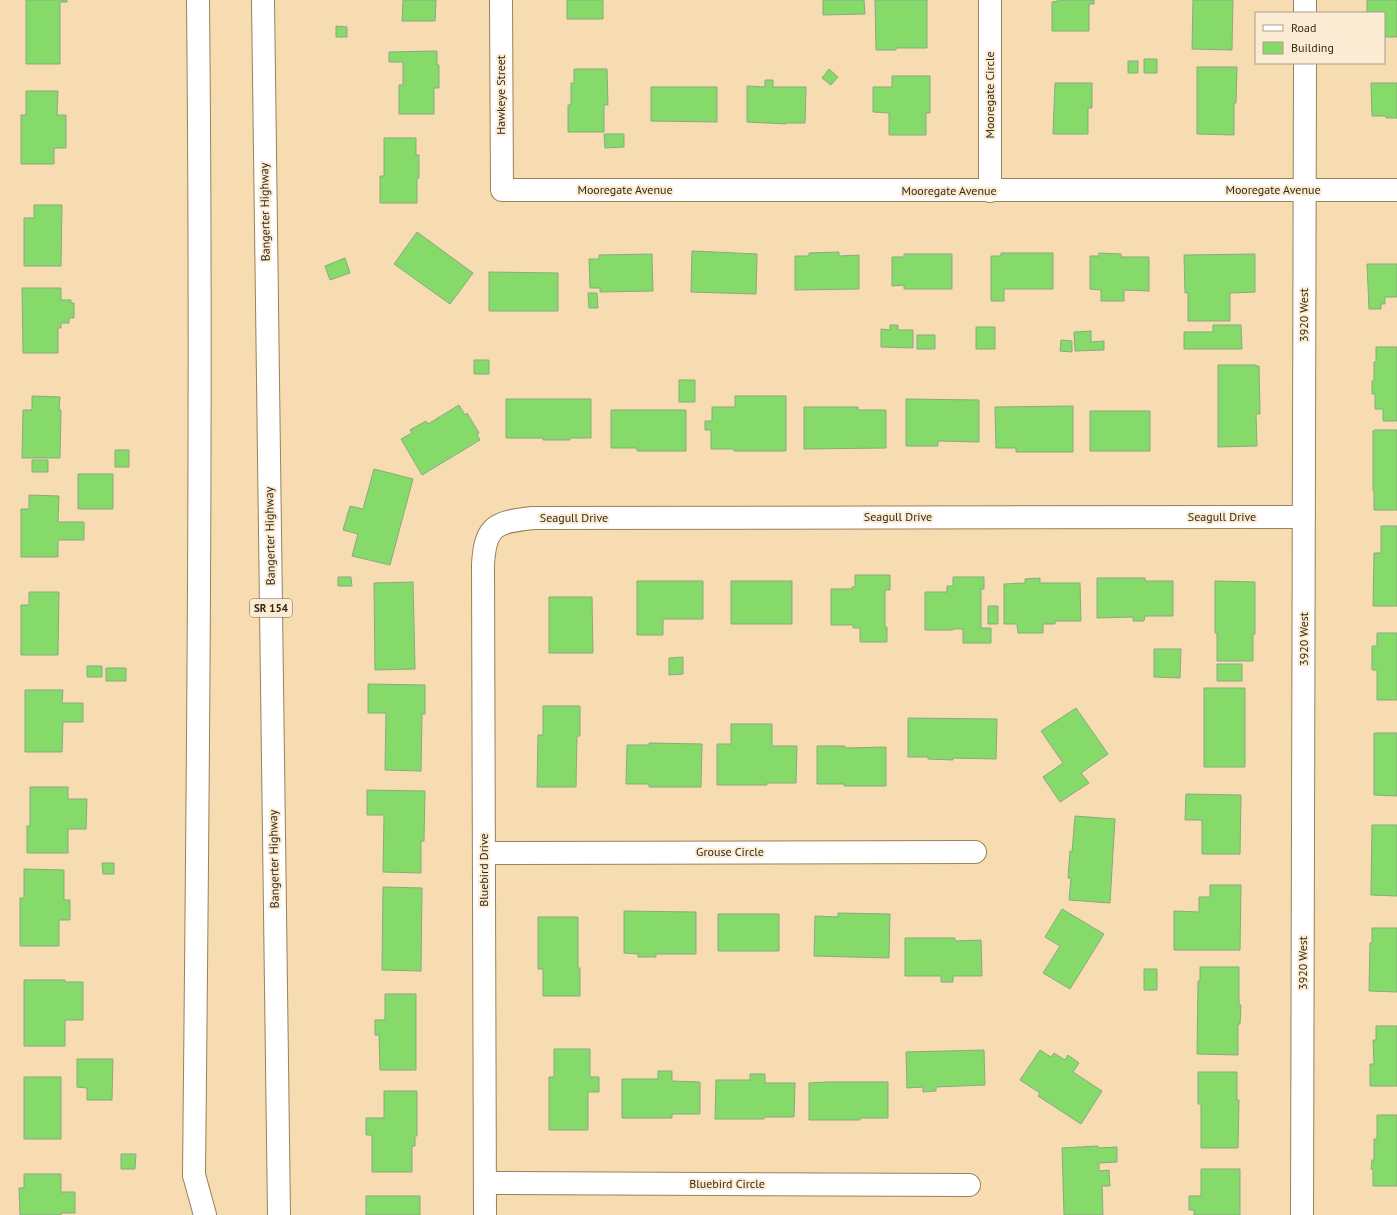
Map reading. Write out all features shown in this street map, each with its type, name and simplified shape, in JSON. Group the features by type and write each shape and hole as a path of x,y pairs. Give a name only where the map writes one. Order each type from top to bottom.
{"main road":[{"path":"193,1215 199,729 200,406 198,0"},
{"name":"Bangerter Highway","path":"263,0 279,1215"},
{"name":"Hawkeye Street","path":"500,0 502,190"},
{"name":"Mooregate Circle","path":"990,0 990,191"},
{"path":"1305,0 1305,12"},
{"name":"3920 West","path":"1302,1215 1305,64"},
{"name":"Mooregate Avenue","path":"502,190 1397,190"},
{"name":"Seagull Drive","path":"494,528 506,522 533,518 1304,517"},
{"name":"Bluebird Drive","path":"485,1215 483,565 487,538 494,528"},
{"name":"Grouse Circle","path":"484,852 974,852"},
{"path":"194,1175 205,1215"},
{"name":"Bluebird Circle","path":"484,1184 969,1185"}],"building":[{"path":"26,0 67,0 67,2 60,2 60,64 26,64"},
{"path":"403,0 436,0 435,21 402,21"},
{"path":"567,0 603,0 603,19 567,19"},
{"path":"823,0 864,0 865,14 823,15"},
{"path":"875,0 927,0 927,48 896,48 896,50 876,50"},
{"path":"1058,0 1094,0 1094,4 1089,4 1089,31 1052,31 1052,2"},
{"path":"1193,0 1233,0 1232,50 1192,49"},
{"path":"1367,0 1397,0 1397,37 1385,37 1385,12 1367,12"},
{"path":"336,26 347,27 347,37 336,37"},
{"path":"437,51 437,65 439,65 439,88 434,88 434,114 399,114 399,85 403,85 403,62 389,62 389,52"},
{"path":"1144,59 1157,59 1157,73 1144,73"},
{"path":"1128,61 1138,61 1138,73 1128,73"},
{"path":"1197,67 1237,67 1236,103 1234,103 1234,135 1197,134"},
{"path":"574,69 607,69 608,105 604,105 604,132 568,132 568,105 571,105 571,83 574,83"},
{"path":"829,69 838,77 831,85 822,78"},
{"path":"892,76 930,76 930,113 926,113 926,135 889,135 889,113 873,112 873,87 892,87"},
{"path":"765,80 773,80 773,87 806,87 805,123 786,124 747,122 747,86 765,87"},
{"path":"1055,83 1092,83 1092,108 1088,108 1088,134 1053,134"},
{"path":"1371,83 1397,83 1397,118 1372,116"},
{"path":"651,87 717,87 717,122 651,121"},
{"path":"26,91 58,91 57,115 66,115 66,148 54,148 54,164 21,164 21,115 26,115"},
{"path":"604,134 624,134 624,147 605,148"},
{"path":"384,138 416,138 416,155 419,155 417,203 380,203 380,176 384,176"},
{"path":"34,205 62,205 61,266 24,266 24,218 34,218"},
{"path":"417,232 473,273 450,304 394,264"},
{"path":"692,251 757,254 756,294 691,292"},
{"path":"839,252 839,256 859,255 859,289 795,290 795,256 809,256 809,253"},
{"path":"1001,253 1053,253 1053,289 1004,289 1004,301 991,301 991,256 1001,256"},
{"path":"1099,253 1121,254 1121,257 1149,257 1149,291 1124,290 1124,301 1101,301 1101,290 1090,289 1090,256 1099,256"},
{"path":"652,254 653,291 600,292 600,288 590,288 589,259 599,259 599,255"},
{"path":"904,254 952,254 952,289 904,289 904,285 892,286 892,257 904,257"},
{"path":"1255,254 1255,292 1230,293 1230,321 1188,321 1188,293 1185,293 1184,255"},
{"path":"345,258 350,273 330,280 325,266"},
{"path":"1367,264 1397,264 1397,297 1385,297 1385,304 1381,304 1381,309 1369,309"},
{"path":"489,272 558,273 558,311 489,311"},
{"path":"22,288 61,288 61,300 71,300 71,303 74,303 74,318 69,318 69,323 61,323 61,328 58,328 58,353 23,353"},
{"path":"588,293 597,293 598,308 589,308"},
{"path":"890,325 898,325 898,330 913,330 913,348 881,347 881,329 890,330"},
{"path":"1213,325 1241,325 1242,349 1184,349 1184,332 1213,332"},
{"path":"976,327 995,327 995,349 976,349"},
{"path":"1091,331 1091,342 1104,341 1104,350 1075,351 1074,332"},
{"path":"917,335 935,335 935,349 917,349"},
{"path":"1061,340 1072,341 1072,352 1060,351"},
{"path":"1376,347 1397,347 1397,421 1383,421 1383,409 1375,409 1375,394 1372,394 1372,381 1374,381"},
{"path":"474,360 489,360 489,374 474,374"},
{"path":"1218,365 1259,366 1260,414 1256,414 1257,446 1218,447"},
{"path":"679,380 695,380 695,402 679,402"},
{"path":"32,396 60,397 60,458 22,458 23,410 32,410"},
{"path":"735,396 786,396 786,451 734,451 734,449 711,449 711,430 705,430 705,421 712,421 712,407 735,407"},
{"path":"506,399 591,399 591,438 543,440 543,438 506,438"},
{"path":"906,399 979,400 979,442 938,441 938,446 906,446"},
{"path":"459,405 465,415 467,413 479,433 477,435 480,440 422,475 401,439 412,433 410,430 426,421 428,424"},
{"path":"1073,406 1073,452 1016,452 1016,448 996,448 995,407"},
{"path":"804,407 858,407 858,410 886,410 886,448 804,449"},
{"path":"611,410 686,410 686,451 637,451 637,448 611,448"},
{"path":"1090,411 1150,411 1150,451 1090,451"},
{"path":"1397,430 1397,510 1374,510 1373,431"},
{"path":"115,450 129,450 129,467 115,467"},
{"path":"32,460 48,460 48,472 32,472"},
{"path":"374,469 413,479 390,565 352,556 358,534 343,530 350,506 363,509"},
{"path":"78,474 113,474 113,509 78,509"},
{"path":"29,495 59,496 58,522 84,522 84,540 58,540 58,557 21,557 21,509 29,509"},
{"path":"1381,526 1397,526 1397,606 1373,606 1374,553 1381,553"},
{"path":"855,575 890,575 890,590 885,590 885,627 887,627 887,642 860,642 860,628 853,628 853,625 831,625 831,589 852,589 852,587 855,587"},
{"path":"338,577 351,577 352,586 338,586"},
{"path":"953,577 984,577 984,589 981,589 981,628 991,628 991,643 963,643 963,629 925,630 925,592 947,592 947,586 953,586"},
{"path":"1040,578 1040,583 1080,583 1081,621 1055,621 1055,624 1043,624 1043,633 1018,633 1017,624 1004,624 1004,584 1025,583 1025,579"},
{"path":"1097,578 1145,578 1145,581 1173,581 1173,616 1145,616 1144,621 1133,621 1133,617 1097,618"},
{"path":"637,581 703,581 703,619 663,619 663,635 637,635"},
{"path":"731,581 792,581 792,624 731,624"},
{"path":"1215,581 1255,582 1255,634 1253,634 1253,661 1217,661 1217,633 1215,633"},
{"path":"413,582 415,669 375,670 374,583"},
{"path":"29,592 59,592 58,655 21,655 21,605 29,605"},
{"path":"549,597 592,597 593,653 549,653"},
{"path":"988,606 998,606 998,624 988,624"},
{"path":"1377,633 1397,633 1397,700 1377,700 1377,670 1372,670 1372,646 1377,646"},
{"path":"1154,649 1181,649 1180,678 1154,677"},
{"path":"683,657 683,674 669,675 669,658"},
{"path":"1217,664 1242,664 1242,681 1217,681"},
{"path":"87,666 102,666 102,677 87,677"},
{"path":"106,668 126,668 126,681 106,681"},
{"path":"368,684 425,685 425,714 422,714 421,771 385,770 386,713 368,713"},
{"path":"1204,688 1245,688 1245,767 1204,767"},
{"path":"25,690 63,690 62,703 83,703 83,722 63,722 62,752 25,752"},
{"path":"543,706 580,706 580,736 577,736 576,787 537,787 538,735 543,735"},
{"path":"1076,708 1108,754 1081,773 1089,783 1060,802 1043,777 1063,763 1041,731"},
{"path":"908,718 997,719 996,759 953,758 953,760 928,759 928,757 908,757"},
{"path":"731,724 772,724 772,746 797,746 796,783 767,783 767,785 717,785 717,744 731,744"},
{"path":"1374,733 1397,733 1397,796 1374,795"},
{"path":"649,743 702,744 701,787 649,787 649,784 626,784 627,745 649,745"},
{"path":"817,746 845,746 845,748 886,747 886,786 844,786 844,784 817,784"},
{"path":"30,787 68,787 68,799 87,799 86,829 68,829 68,853 27,853 27,826 30,826"},
{"path":"367,790 425,791 424,841 421,841 421,873 383,872 384,815 367,815"},
{"path":"1186,794 1241,795 1240,854 1202,854 1202,820 1185,820"},
{"path":"1075,816 1115,819 1110,903 1069,900 1071,878 1068,878"},
{"path":"1372,825 1397,825 1397,896 1371,895"},
{"path":"102,863 114,863 114,874 103,874"},
{"path":"24,869 64,870 64,900 70,900 70,920 59,920 59,946 20,946 20,898 24,898"},
{"path":"1210,885 1241,885 1240,950 1174,950 1174,911 1199,912 1199,897 1210,897"},
{"path":"383,887 422,888 421,971 382,970"},
{"path":"1062,909 1104,934 1070,989 1043,973 1060,946 1045,937"},
{"path":"624,911 696,912 696,954 656,954 656,957 638,957 638,954 624,953"},
{"path":"838,913 890,914 889,958 814,956 815,916 838,917"},
{"path":"718,914 779,914 779,951 718,951"},
{"path":"538,917 578,917 578,968 580,968 580,996 543,996 543,969 538,969"},
{"path":"1372,928 1397,928 1397,992 1369,991 1370,943 1372,943"},
{"path":"905,938 955,938 955,941 981,940 982,976 953,976 953,982 941,982 941,976 905,976"},
{"path":"1200,967 1239,967 1239,1005 1241,1005 1240,1024 1238,1024 1238,1055 1197,1054 1198,981 1200,981"},
{"path":"1144,969 1157,969 1157,990 1144,990"},
{"path":"24,980 65,980 65,982 83,982 83,1020 65,1020 65,1046 24,1046"},
{"path":"385,994 416,994 416,1070 380,1070 379,1035 375,1035 375,1020 385,1020"},
{"path":"1376,1026 1397,1026 1397,1086 1370,1086 1370,1064 1374,1064 1373,1040 1376,1040"},
{"path":"554,1049 590,1049 590,1077 599,1077 599,1092 588,1092 588,1130 549,1130 549,1077 554,1077"},
{"path":"984,1050 985,1085 936,1087 936,1091 923,1092 923,1087 907,1088 906,1052"},
{"path":"1040,1050 1051,1057 1054,1053 1065,1060 1068,1055 1079,1063 1073,1072 1102,1091 1081,1124 1038,1096 1040,1093 1020,1080"},
{"path":"77,1059 113,1059 112,1100 87,1100 87,1088 77,1087"},
{"path":"658,1071 672,1071 672,1081 700,1082 700,1114 672,1114 672,1118 622,1118 622,1079 658,1079"},
{"path":"1198,1072 1237,1072 1237,1100 1239,1100 1238,1148 1201,1148 1201,1104 1198,1104"},
{"path":"750,1074 765,1074 765,1083 795,1083 794,1117 765,1117 764,1119 715,1119 716,1080 750,1080"},
{"path":"24,1077 61,1077 61,1139 24,1139"},
{"path":"888,1082 888,1118 860,1118 860,1120 809,1120 809,1083"},
{"path":"384,1091 417,1091 417,1136 415,1136 415,1146 412,1146 412,1172 372,1172 372,1135 366,1135 366,1118 384,1118"},
{"path":"1377,1115 1397,1115 1397,1186 1373,1186 1373,1169 1371,1169 1372,1160 1374,1160 1374,1139 1377,1139"},
{"path":"1098,1146 1098,1148 1117,1147 1117,1162 1099,1163 1099,1171 1109,1170 1110,1186 1102,1186 1103,1215 1064,1215 1062,1148"},
{"path":"121,1154 136,1154 135,1169 121,1169"},
{"path":"1201,1169 1240,1169 1240,1215 1194,1215 1194,1210 1189,1210 1189,1196 1201,1196"},
{"path":"24,1174 61,1174 61,1192 75,1192 75,1213 61,1213 61,1215 20,1215 19,1188 24,1188"},
{"path":"366,1196 420,1196 420,1215 366,1215"}]}
